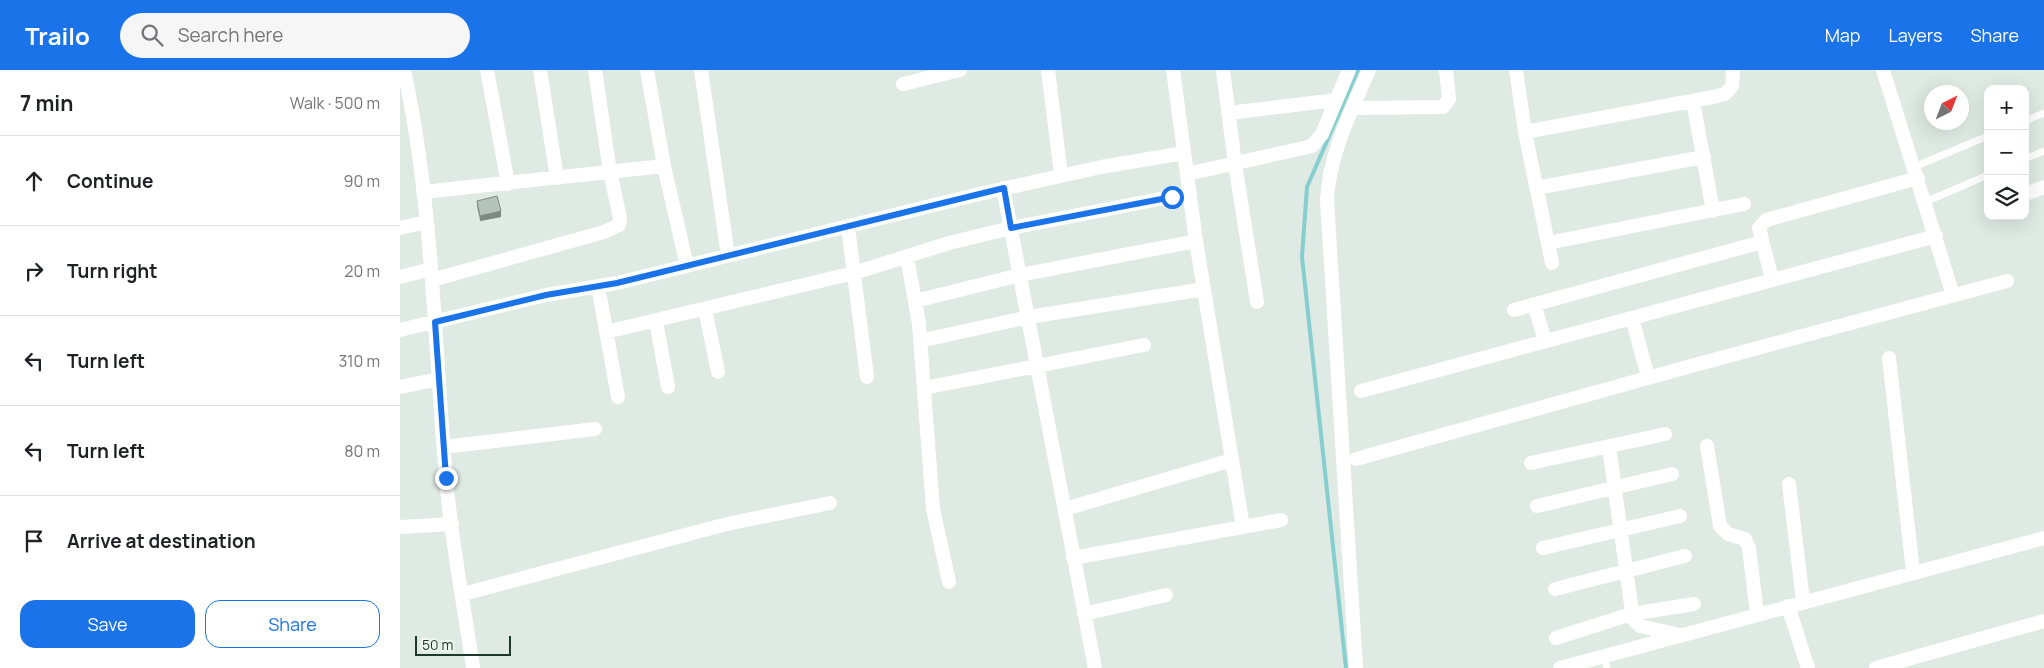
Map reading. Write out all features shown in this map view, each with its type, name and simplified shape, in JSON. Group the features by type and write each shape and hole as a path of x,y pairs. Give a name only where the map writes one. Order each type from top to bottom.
{"street":[{"path":"487,70 508,184"},
{"path":"540,70 557,178"},
{"path":"400,277 431,274 614,229 618,225 620,218 610,172 595,70"},
{"path":"647,70 664,166 687,266"},
{"path":"701,70 728,256"},
{"path":"903,84 960,70"},
{"path":"1048,70 1061,175"},
{"path":"1173,70 1196,240 1243,527"},
{"path":"1223,70 1235,164 1257,302"},
{"path":"1187,174 1312,146 1322,134 1349,70"},
{"path":"1356,668 1326,200 1328,180 1353,108 1369,70"},
{"path":"1353,108 1443,107 1449,99 1446,70"},
{"path":"1516,70 1525,132 1552,263"},
{"path":"1525,132 1725,94 1732,86 1733,70"},
{"path":"1883,70 1953,295"},
{"path":"403,71 413,110 423,192 452,524 473,668"},
{"path":"1228,113 1336,100"},
{"path":"1693,101 1713,211"},
{"path":"400,330 546,295 598,286 687,266 1061,175 1184,153"},
{"path":"1536,188 1704,157"},
{"path":"423,192 664,166"},
{"path":"1772,279 1758,228 1766,220 1916,172"},
{"path":"2029,193 2044,187"},
{"path":"1004,188 1095,668"},
{"path":"606,332 854,273 949,243 1011,228 1190,193"},
{"path":"1548,243 1744,204"},
{"path":"400,228 426,222"},
{"path":"848,227 867,377"},
{"path":"1361,391 1936,236"},
{"path":"915,300 1020,275 1196,240"},
{"path":"1514,310 1762,242"},
{"path":"908,257 920,341 932,501 949,582"},
{"path":"1356,459 1648,377 2007,281"},
{"path":"598,286 618,397"},
{"path":"920,341 1029,317 1204,289"},
{"path":"1534,304 1545,341"},
{"path":"705,309 718,372"},
{"path":"1632,318 1648,377"},
{"path":"656,321 668,387"},
{"path":"924,388 1144,345"},
{"path":"1889,358 1913,572"},
{"path":"400,387 439,379"},
{"path":"444,446 595,429"},
{"path":"1531,463 1665,434"},
{"path":"1707,446 1720,526 1728,534 1745,539 1749,548 1757,614"},
{"path":"1609,447 1631,614 1636,624 1640,626 1679,635"},
{"path":"1064,509 1232,460"},
{"path":"1537,506 1672,474"},
{"path":"1789,484 1803,601"},
{"path":"463,594 727,524 830,503"},
{"path":"1543,548 1680,516"},
{"path":"1073,558 1281,520"},
{"path":"400,527 452,524"},
{"path":"1560,668 1605,662 1679,635 2044,538"},
{"path":"1555,589 1685,556"},
{"path":"1084,614 1166,595"},
{"path":"1556,638 1631,614 1694,604"},
{"path":"1788,606 1808,668"},
{"path":"1876,668 2044,621"}],"lane":[{"path":"2029,119 2044,113"},
{"path":"1916,172 1984,138"},
{"path":"2029,157 2044,151"},
{"path":"1925,202 1984,177"}],"building":[{"path":"497,196 501,211 480,216 477,201"}],"waterway":[{"path":"1346,668 1302,257 1307,187 1358,70"}],"route":[{"path":"446,478 435,322 546,295 617,283 1004,188 1011,228 1172,197"}]}
